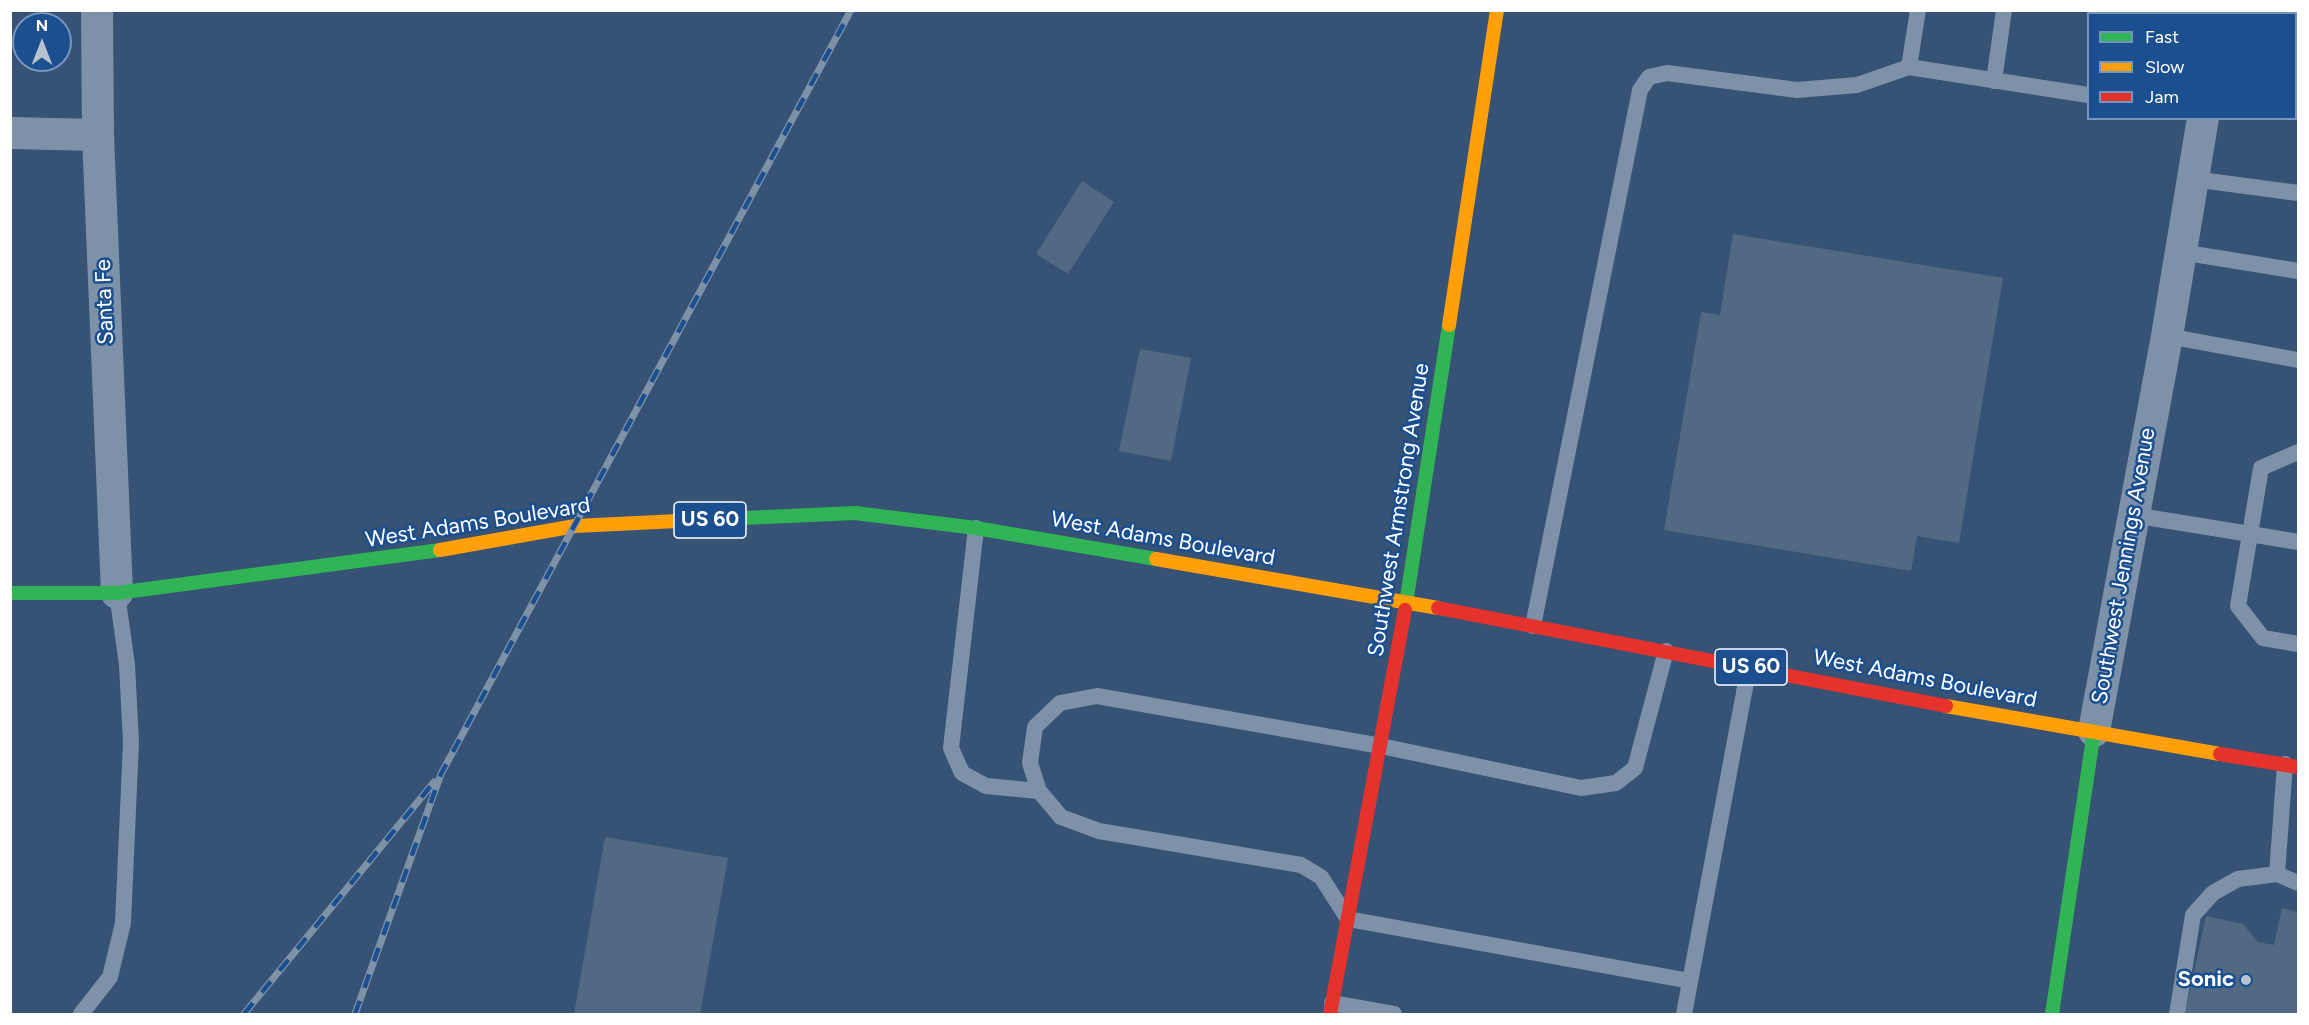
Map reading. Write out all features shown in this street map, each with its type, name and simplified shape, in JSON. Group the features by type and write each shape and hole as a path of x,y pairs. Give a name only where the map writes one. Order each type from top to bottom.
{"main road":[{"name":"Southwest Armstrong Avenue","path":"1331,1009 1407,602 1497,10"},
{"name":"West Adams Boulevard","path":"10,594 117,593 409,556 575,526 855,513 976,528 1407,602 1749,666 2016,720 2094,731 2292,766"},
{"name":"Southwest Jennings Avenue","path":"2052,1014 2094,731"}],"street":[{"name":"Santa Fe","path":"97,10 98,135 117,593"},
{"name":"Southwest Jennings Avenue","path":"2094,731 2167,336 2203,120"},
{"path":"10,133 98,135"}],"lane":[{"path":"1909,67 1918,10"},
{"path":"1994,81 2004,10"},
{"path":"1533,626 1640,90 1649,77 1667,73 1797,90 1857,85 1909,67 2087,95"},
{"path":"2193,179 2298,193"},
{"path":"2181,252 2298,271"},
{"path":"2167,336 2298,360"},
{"path":"2298,452 2261,468 2238,606 2264,638 2298,644"},
{"path":"2133,514 2298,542"},
{"path":"976,528 951,748 962,773 986,786 1039,791"},
{"path":"81,1014 110,977 123,923 130,742 127,665 117,593"},
{"path":"1666,651 1635,768 1616,783 1581,788 1381,746 1097,696 1060,703 1035,727 1030,762 1039,791 1061,816 1099,831 1301,865 1321,877 1348,919 1690,981"},
{"path":"1684,1014 1749,666"},
{"path":"2277,874 2292,766"},
{"path":"2177,1014 2193,915 2213,893 2238,879 2277,874 2298,883"},
{"path":"1331,1009 1394,1014"}],"building":[{"path":"1082,181 1114,202 1068,274 1036,254"},
{"path":"1733,234 2003,278 1959,543 1917,536 1911,571 1664,530 1701,312 1720,315"},
{"path":"1140,349 1191,358 1171,461 1119,451"},
{"path":"605,837 728,858 700,1014 574,1014"},
{"name":"Sonic","path":"2282,908 2298,912 2298,1014 2185,1014 2206,916 2243,924 2258,942 2274,945"}],"railway":[{"path":"355,1014 441,774 851,10"},
{"path":"244,1014 434,782"}],"traffic: fast":[{"path":"1405,610 1449,325"},
{"path":"678,521 855,513 976,528 1156,559"},
{"path":"10,593 117,593 440,550"},
{"path":"2052,1014 2094,731"}],"traffic: slow":[{"path":"1449,325 1497,10"},
{"path":"440,550 575,526 678,521"},
{"path":"1156,559 1438,608"},
{"path":"1946,706 2220,754"}],"traffic: jam":[{"path":"1438,608 1946,706"},
{"path":"1330,1014 1405,610"},
{"path":"2220,754 2298,767"}],"place":[{"name":"Sonic","path":"2246,980"}]}
